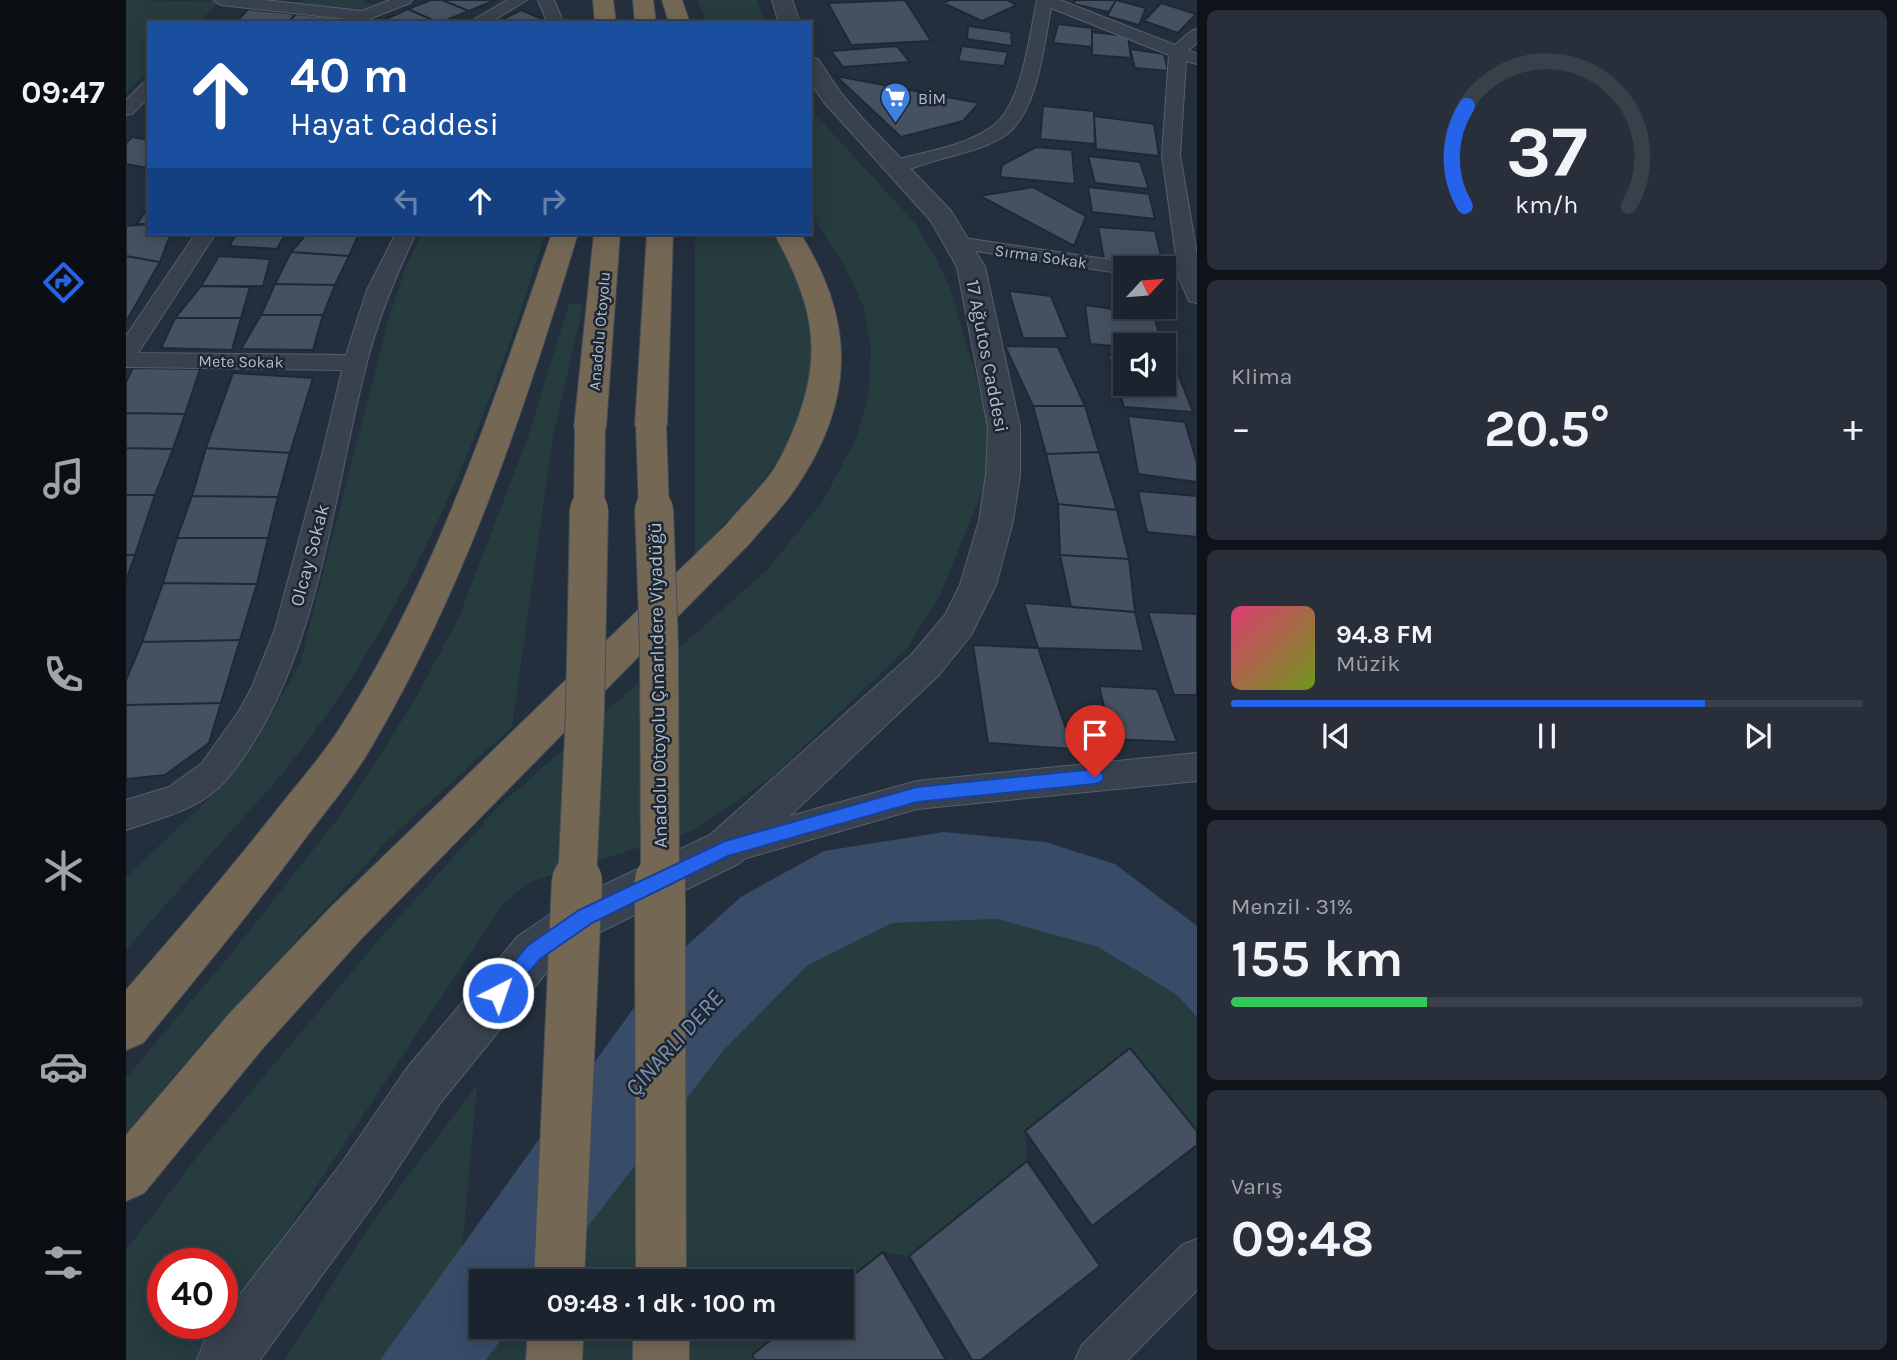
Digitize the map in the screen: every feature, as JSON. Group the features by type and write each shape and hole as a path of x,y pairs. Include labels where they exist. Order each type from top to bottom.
{"highway":[{"path":"603,0 606,21"},
{"path":"643,0 646,21"},
{"path":"672,0 679,21"},
{"path":"126,1026 243,890 354,741 432,600 485,474 564,235"},
{"name":"Anadolu Otoyolu","path":"560,1269 585,712 590,428 607,235"},
{"name":"Anadolu Otoyolu Çınarlıdere Viyadüğü","path":"660,235 651,425 659,645 661,1269"},
{"path":"126,1175 246,1031 345,924 738,534 788,474 817,409 828,353 819,299 798,250 788,235"},
{"path":"554,1360 555,1339"},
{"path":"661,1339 661,1360"}],"street":[{"path":"228,4 364,16 404,0"},
{"path":"480,21 519,0"},
{"path":"546,0 552,21"},
{"path":"782,0 789,21"},
{"path":"895,166 988,137 1003,128 1023,94 1046,0 1197,59"},
{"path":"1176,278 1195,284 1171,155 1178,51 1197,34"},
{"name":"17 Ağutos Caddesi","path":"225,1360 361,1179 424,1085 534,953 586,916 725,849 926,664 958,625 978,585 996,521 1003,475 1004,427 964,255 942,217 831,96 812,67"},
{"path":"126,110 147,89"},
{"path":"126,115 147,118"},
{"path":"1171,155 1197,163"},
{"path":"126,353 205,235"},
{"name":"Olcay Sokak","path":"126,815 179,798 213,773 250,720 266,689 289,629 336,451 355,363 378,290 404,235"},
{"name":"Sırma Sokak","path":"964,255 1113,267"},
{"name":"Mete Sokak","path":"126,360 355,363"},
{"path":"725,849 917,795 1197,766"},
{"path":"1097,1360 1197,1260"}],"green space":[{"path":"126,0 219,2 200,21 147,21 147,72 126,92"},
{"path":"303,0 366,0 364,2 381,6 364,13 296,3"},
{"path":"697,0 756,0 765,21 706,21"},
{"path":"812,111 914,222 938,262 951,291 988,419 986,482 940,595 908,647 772,777 694,830 528,883 504,903 238,1304 238,1248 147,1248 147,1339 215,1339 201,1360 126,1360 126,1250 203,1149 376,943 500,805 766,571 823,501 856,438 868,397 871,350 864,307 843,264 812,214"},
{"path":"421,235 544,235 499,373 472,442 443,510 374,641 335,703 291,763 126,950 126,877 214,794 256,742 300,663 388,321 407,264"},
{"path":"695,235 775,235 794,259 808,304 811,343 810,391 792,441 756,489 695,555"},
{"path":"569,304 583,305 553,436 512,727 387,841 200,1045 126,1133 126,1078 231,954 343,812 412,705 458,619 528,437"},
{"path":"997,919 1098,947 1177,995 1197,1017 1197,1131 1130,1049 1025,1131 1027,1161 909,1256 882,1252 854,1274 854,1269 555,1269 724,1050 808,965 892,923"},
{"path":"477,1085 452,1360 285,1360 366,1231"},
{"path":"502,1339 773,1339 752,1355 755,1360 486,1360"}],"water":[{"name":"ÇINARLI DERE","path":"944,832 1045,842 1115,864 1197,926 1197,1017 1177,995 1098,947 997,919 892,923 808,965 724,1050 555,1269 469,1269 469,1339 502,1339 486,1360 380,1360 664,966 741,897 824,851"}],"building":[{"path":"431,0 442,0 469,11 444,21 435,21 408,9"},
{"path":"442,0 495,0 469,11"},
{"path":"905,0 931,41 851,45 828,3"},
{"path":"950,0 1007,0 1017,5 982,21 943,3"},
{"path":"1076,0 1116,0 1109,12 1073,4"},
{"path":"1116,0 1146,8 1139,25 1107,16"},
{"path":"1161,3 1196,14 1178,33 1144,21"},
{"path":"248,9 296,14 289,21 237,21"},
{"path":"408,9 435,21 390,21 386,19"},
{"path":"521,10 547,21 500,21"},
{"path":"296,14 362,20 361,21 289,21"},
{"path":"1058,24 1092,28 1092,47 1053,43"},
{"path":"968,26 1011,32 1012,46 967,39"},
{"path":"1092,32 1128,36 1131,58 1092,55"},
{"path":"897,46 910,62 843,67 831,51"},
{"path":"962,46 1008,52 1004,66 958,61"},
{"path":"1130,49 1164,54 1168,71 1135,68"},
{"path":"836,76 979,103 963,121 901,137"},
{"path":"1043,106 1094,111 1095,144 1040,139"},
{"path":"1094,116 1154,124 1159,156 1096,149"},
{"path":"132,137 147,140 147,168 126,164 126,143"},
{"path":"1036,147 1072,150 1075,184 1000,177 1002,165"},
{"path":"1088,156 1140,162 1149,189 1095,183"},
{"path":"1033,187 1086,216 1074,246 980,196"},
{"path":"1088,187 1149,194 1155,219 1092,212"},
{"path":"147,209 147,224 137,224"},
{"path":"147,224 147,235 170,235 160,262 126,256 126,226"},
{"path":"1098,227 1155,231 1161,256 1113,256 1113,260 1104,259"},
{"path":"236,235 285,235 277,249 229,246"},
{"path":"305,235 358,235 349,256 291,252"},
{"path":"291,252 349,256 335,285 275,284"},
{"path":"126,256 160,262 126,322"},
{"path":"219,256 270,259 263,286 201,286"},
{"path":"275,284 335,285 323,315 261,315"},
{"path":"201,286 250,287 241,318 175,318"},
{"path":"1009,291 1051,296 1068,338 1023,338"},
{"path":"1085,305 1113,309 1113,319 1155,319 1159,333 1113,333 1113,346 1090,344"},
{"path":"261,315 323,315 313,350 241,349"},
{"path":"175,318 241,318 232,350 161,348"},
{"path":"1005,346 1058,347 1085,406 1033,406"},
{"path":"1108,355 1113,355 1113,371"},
{"path":"133,368 200,369 185,414 126,413 126,382"},
{"path":"1176,369 1193,412 1124,407 1121,396 1176,396"},
{"path":"233,373 313,378 290,453 206,448"},
{"path":"1033,406 1085,406 1099,452 1046,454"},
{"path":"126,413 185,414 173,449 126,448"},
{"path":"1128,416 1185,422 1197,463 1197,482 1138,474"},
{"path":"126,448 173,449 155,495 126,495"},
{"path":"206,448 290,453 278,497 192,496"},
{"path":"1099,452 1117,510 1058,504 1046,454"},
{"path":"1138,491 1197,496 1197,537 1147,532"},
{"path":"126,495 155,495 135,555 126,555"},
{"path":"192,496 278,497 268,538 177,538"},
{"path":"1058,504 1117,510 1129,559 1060,555"},
{"path":"177,538 268,538 257,584 163,583"},
{"path":"126,555 135,555 126,581"},
{"path":"1060,555 1129,559 1135,612 1071,607"},
{"path":"163,583 257,584 240,640 142,642"},
{"path":"1024,603 1135,612 1144,651 1038,648"},
{"path":"1148,612 1197,614 1197,695 1174,695"},
{"path":"240,640 221,703 126,705 126,680 142,642"},
{"path":"973,645 1038,648 1073,749 988,743"},
{"path":"1099,686 1157,689 1177,742 1112,739"},
{"path":"221,703 209,743 165,775 126,779 126,705"},
{"path":"1130,1048 1197,1131 1197,1145 1092,1226 1025,1131"},
{"path":"1027,1161 1100,1266 981,1360 972,1360 909,1256"},
{"path":"883,1252 946,1360 755,1360 752,1355 772,1339 854,1339 854,1275"}],"place":[{"name":"BİM","path":"895,125"}],"route":[{"path":"498,993 534,953 586,916 725,849 917,795 1095,777"}]}
